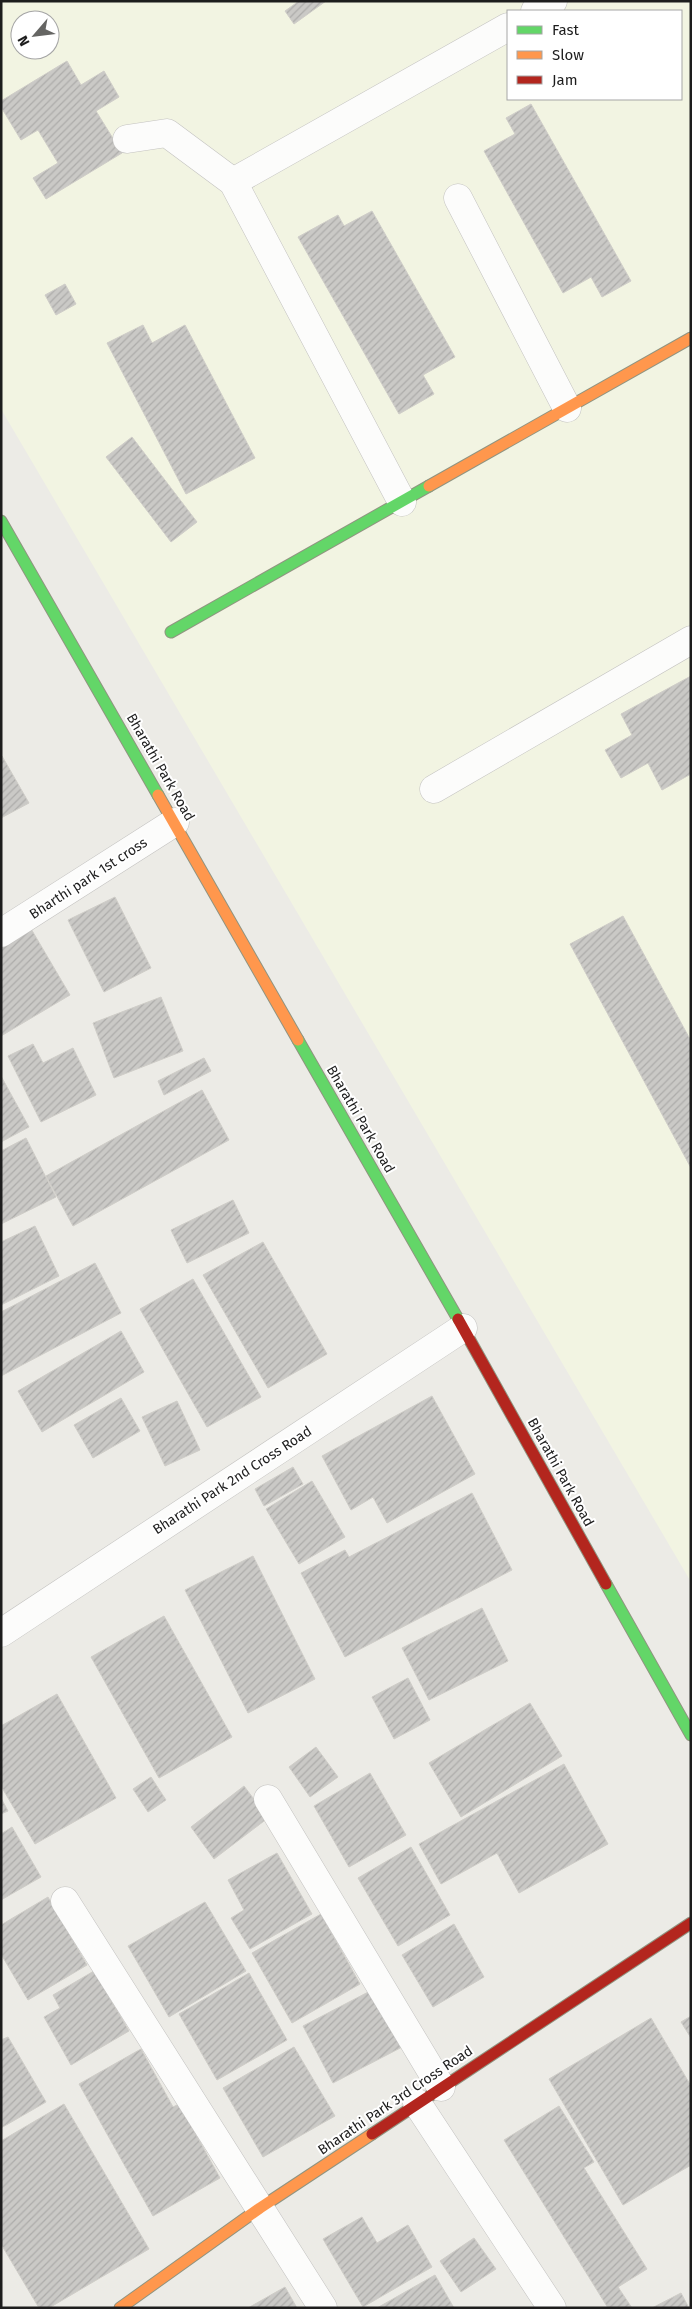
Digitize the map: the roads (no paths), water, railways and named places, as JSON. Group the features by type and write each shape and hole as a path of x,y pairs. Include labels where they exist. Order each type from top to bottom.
{"main road":[{"path":"171,632 691,338"},
{"name":"Bharathi Park Road","path":"1,521 463,1328 691,1735"},
{"name":"Bharathi Park 3rd Cross Road","path":"120,2308 260,2208 691,1923"}],"street":[{"path":"538,10 553,1"},
{"path":"233,182 507,28"},
{"path":"127,139 167,133 233,182 402,502"},
{"path":"458,198 566,408"},
{"path":"434,789 691,640"},
{"name":"Bharthi park 1st cross","path":"1,933 175,822"},
{"name":"Bharathi Park 2nd Cross Road","path":"2,1629 463,1328"},
{"path":"268,1800 441,2087"},
{"path":"65,1901 323,2308"},
{"path":"418,2103 552,2308"}]}
